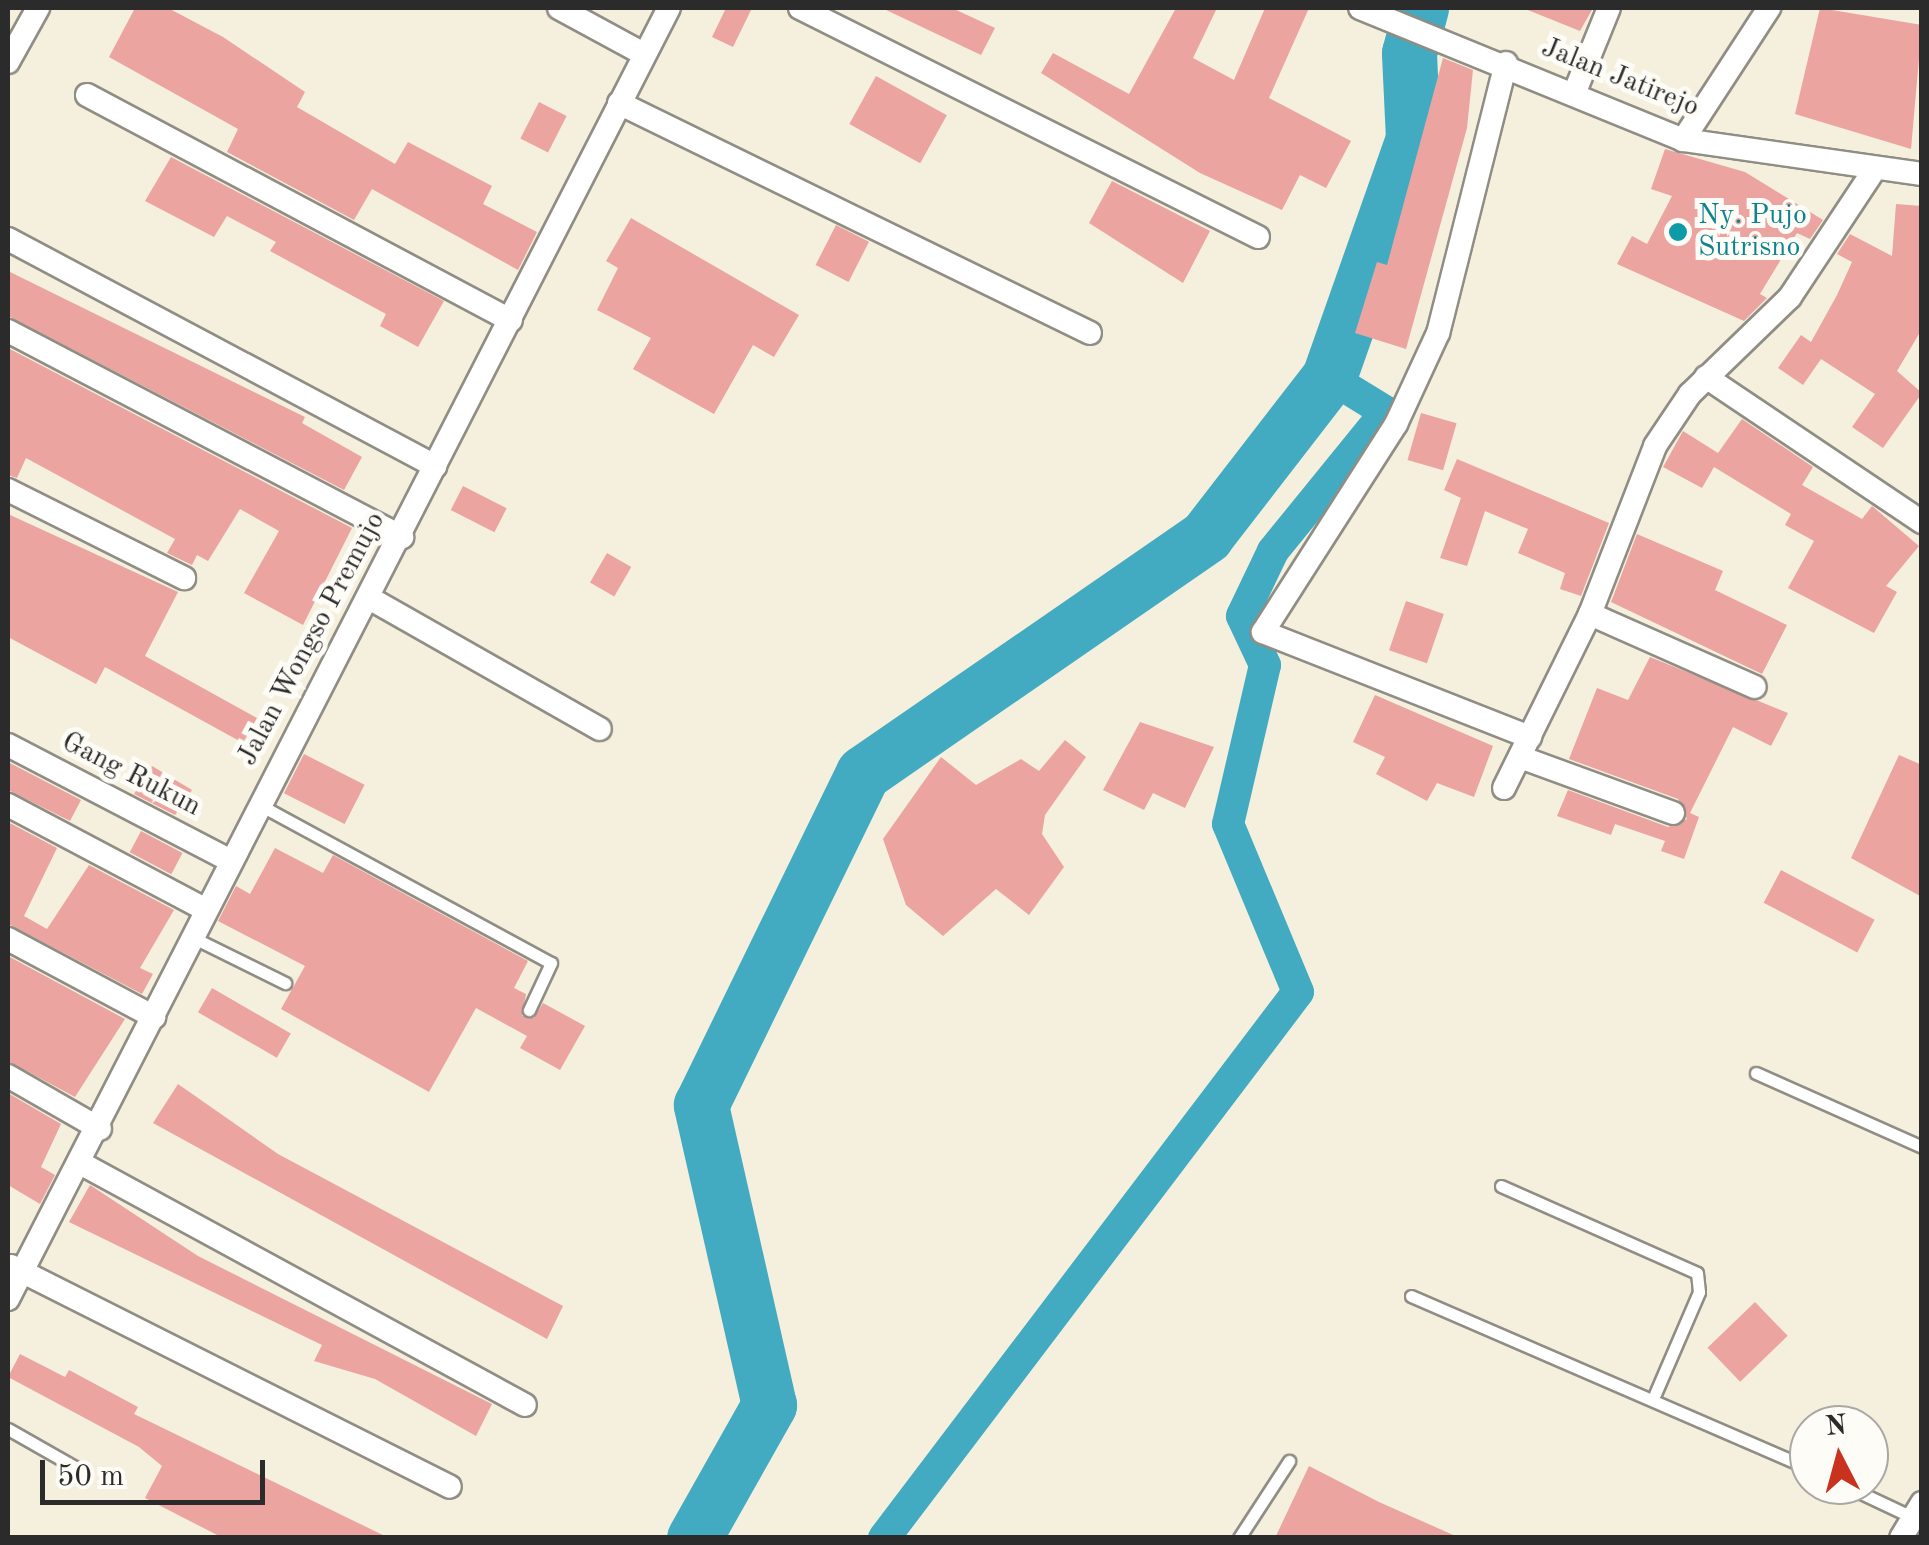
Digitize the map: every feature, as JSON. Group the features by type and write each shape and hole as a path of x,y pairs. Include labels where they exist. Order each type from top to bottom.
{"street":[{"path":"8,62 38,8"},
{"path":"559,8 642,53"},
{"name":"Jalan Wongso Premujo","path":"8,1298 14,1268 100,1130 201,907 371,598 642,53 669,8"},
{"path":"800,8 1258,237"},
{"path":"1574,94 1609,8"},
{"path":"1683,140 1768,8"},
{"name":"Jalan Jatirejo","path":"1370,12 1506,62 1683,140 1872,173 1922,174"},
{"path":"1506,62 1438,333 1396,424 1263,632 1672,812"},
{"path":"86,94 512,320"},
{"path":"618,104 1090,333"},
{"path":"1504,788 1590,614 1655,446 1706,378 1790,297 1872,173"},
{"path":"8,240 435,466"},
{"path":"8,331 402,537"},
{"path":"1706,378 1922,522"},
{"path":"8,490 184,578"},
{"path":"371,598 600,729"},
{"path":"1590,614 1755,687"},
{"name":"Gang Rukun","path":"8,745 227,859"},
{"path":"8,805 201,907"},
{"path":"8,939 154,1016"},
{"path":"8,1076 100,1130"},
{"path":"82,1164 526,1405"},
{"path":"14,1268 450,1488"}],"lane":[{"path":"258,804 551,963 529,1010"},
{"path":"188,936 285,983"},
{"path":"1756,1073 1922,1147"},
{"path":"1501,1186 1696,1273 1699,1292 1654,1394"},
{"path":"1411,1296 1654,1394 1789,1458"},
{"path":"8,1428 82,1471"},
{"path":"1239,1538 1289,1460"},
{"path":"1884,1505 1912,1519"}],"building":[{"path":"135,8 168,8 223,37 305,92 297,107 395,164 408,142 492,186 483,204 537,232 518,270 372,189 354,220 227,152 238,129 109,57"},
{"path":"726,8 752,8 733,47 712,37"},
{"path":"882,8 952,8 995,28 981,55"},
{"path":"1176,8 1217,8 1193,58 1234,80 1265,8 1309,8 1269,98 1351,141 1326,188 1300,175 1282,210 1200,173 1041,73 1053,53 1129,94"},
{"path":"1523,8 1593,8 1580,31"},
{"path":"1820,8 1922,25 1911,149 1795,114"},
{"path":"1443,58 1473,70 1467,128 1406,349 1355,333 1377,262 1387,265"},
{"path":"876,76 947,115 920,163 849,124"},
{"path":"539,102 567,116 548,153 520,139"},
{"path":"1665,149 1745,172 1823,220 1810,239 1797,233 1760,294 1767,298 1744,321 1617,264 1632,236 1647,244 1672,196 1651,189"},
{"path":"171,157 444,301 418,347 380,326 386,314 270,251 276,242 227,216 214,237 145,201"},
{"path":"1112,181 1210,231 1183,283 1089,223"},
{"path":"1896,204 1922,206 1922,329 1897,371 1922,393 1883,448 1852,427 1875,394 1821,359 1803,385 1778,368 1801,335 1811,342 1837,295 1852,262 1837,254 1850,234 1892,256"},
{"path":"631,218 799,315 774,357 753,345 714,414 633,369 651,338 597,310 618,268 606,261"},
{"path":"836,225 869,242 849,282 816,265"},
{"path":"8,271 305,417 302,423 362,457 344,490 8,316"},
{"path":"8,348 352,528 303,625 244,593 279,531 240,509 208,561 197,555 192,565 167,553 175,539 26,458 17,478 8,475"},
{"path":"1421,413 1457,423 1443,470 1407,460"},
{"path":"1742,419 1813,467 1802,485 1862,519 1872,506 1919,546 1886,586 1897,592 1874,633 1788,588 1814,541 1785,525 1791,514 1714,467 1702,488 1663,467 1683,431 1718,453"},
{"path":"1457,459 1609,523 1581,596 1560,589 1565,573 1518,553 1528,529 1485,511 1467,566 1440,558 1461,498 1444,490"},
{"path":"463,486 507,508 494,532 451,510"},
{"path":"8,514 178,592 145,656 257,718 243,743 105,667 96,684 8,637"},
{"path":"1637,534 1723,571 1715,590 1787,625 1762,674 1611,602"},
{"path":"607,553 631,567 614,596 590,582"},
{"path":"1406,601 1444,614 1427,663 1389,650"},
{"path":"1650,657 1788,713 1771,746 1733,727 1690,813 1699,817 1684,859 1661,851 1665,841 1615,824 1611,835 1557,816 1568,790 1668,827 1687,819 1678,799 1569,759 1597,688 1628,700"},
{"path":"1375,695 1493,746 1474,797 1437,783 1427,801 1376,774 1385,757 1353,742"},
{"path":"1140,722 1214,747 1185,808 1153,793 1144,810 1103,790"},
{"path":"1065,740 1086,757 1045,815 1042,834 1064,867 1029,915 996,889 943,936 906,905 883,839 941,757 976,785 1021,759 1039,771"},
{"path":"304,754 365,785 345,824 284,793"},
{"path":"1899,755 1922,765 1922,897 1851,858"},
{"path":"8,762 81,800 70,821 8,790"},
{"path":"152,766 192,790 175,815 134,794"},
{"path":"8,822 57,848 24,916 47,929 89,865 174,910 140,968 153,974 142,994 8,924"},
{"path":"141,831 182,853 171,874 130,852"},
{"path":"275,848 323,873 333,855 528,961 514,988 526,994 522,1016 534,1018 543,1003 585,1026 560,1070 520,1048 527,1036 476,1008 429,1092 281,1009 305,966 218,921 236,886 250,894"},
{"path":"1781,870 1875,920 1857,952 1764,903"},
{"path":"8,956 125,1019 75,1097 8,1061"},
{"path":"212,988 291,1034 277,1058 198,1012"},
{"path":"178,1084 278,1154 563,1306 547,1339 153,1123"},
{"path":"8,1093 61,1124 41,1167 55,1175 40,1204 8,1185"},
{"path":"90,1185 198,1256 492,1404 476,1436 375,1379 314,1361 322,1345 69,1222"},
{"path":"1755,1302 1788,1336 1740,1382 1708,1348"},
{"path":"20,1354 65,1377 69,1370 138,1407 134,1414 389,1538 223,1538 145,1498 162,1466 139,1447 8,1377"},
{"path":"1309,1466 1379,1502 1460,1538 1275,1538"}],"waterway":[{"path":"694,1538 769,1405 701,1105 863,773 1206,536 1329,377 1413,139 1409,53 1421,8"},
{"path":"884,1538 1298,992 1228,824 1265,665 1242,616 1273,551 1386,412 1329,377"}],"place":[{"name":"Ny. Pujo Sutrisno","path":"1678,232"}]}
